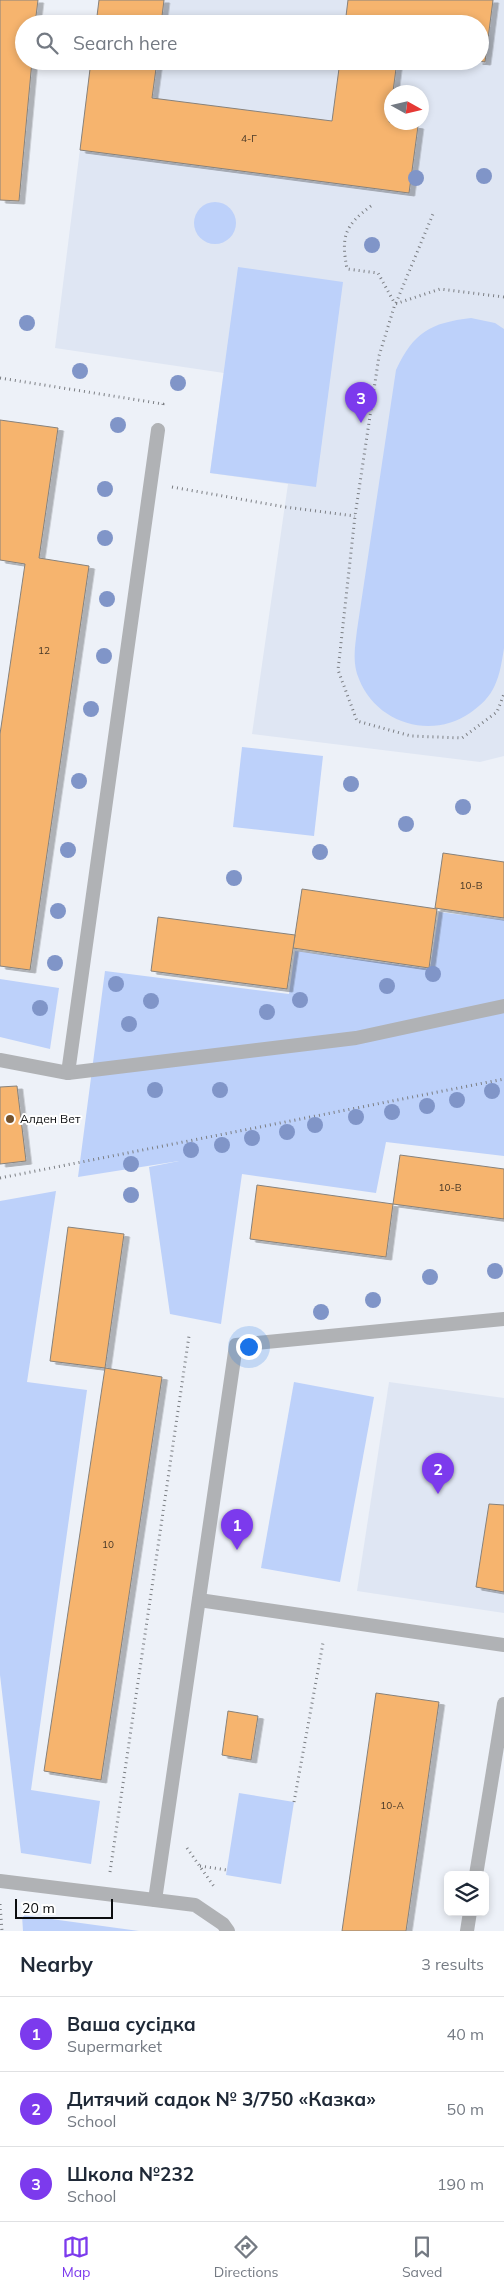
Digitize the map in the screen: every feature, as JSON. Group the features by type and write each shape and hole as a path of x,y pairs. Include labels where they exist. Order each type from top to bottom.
{"lane":[{"path":"68,1073 158,430"},
{"path":"0,1060 68,1073 356,1038 504,1006"},
{"path":"155,1900 236,1345 504,1320"},
{"path":"199,1600 504,1645"},
{"path":"477,1871 504,1704"},
{"path":"0,1881 195,1905 223,1924 228,1931"},
{"path":"467,1931 469,1916"}],"path":[{"path":"370,206 357,218 346,234 343,247 347,269 378,273 395,304"},
{"path":"433,214 395,304 379,356 354,516 338,670 356,721 411,736 462,738 497,712 504,694"},
{"path":"395,304 440,288 504,297"},
{"path":"0,378 163,404 158,430"},
{"path":"151,484 285,507 354,516"},
{"path":"0,1178 504,1079"},
{"path":"107,1894 189,1336"},
{"path":"294,1802 327,1619"},
{"path":"184,1844 217,1891"},
{"path":"200,1866 227,1870"},
{"path":"0,1901 2,1931"}],"shaded area":[{"path":"99,0 504,0 504,756 480,762 252,734 288,484 210,473 224,373 55,348 90,70 489,70 489,15 97,15"},
{"path":"219,202 227,205 233,211 236,223 233,235 227,241 211,244 203,241 197,235 194,219 197,211 203,205"},
{"path":"238,267 343,282 316,487 210,473"},
{"path":"471,318 495,323 504,329 504,648 497,681 481,704 470,713 455,721 439,725 422,726 406,723 391,716 378,707 367,694 355,667 356,636 396,370 410,347 425,332 445,323"},
{"path":"242,747 323,756 314,836 233,827"},
{"path":"439,912 504,920 504,1156 386,1142 376,1193 242,1174 221,1324 170,1314 149,1167 179,1161 78,1177 105,971 289,994 295,951 430,969"},
{"path":"0,979 59,988 50,1049 0,1037"},
{"path":"56,1191 27,1382 87,1390 31,1790 100,1801 91,1864 21,1853 0,1675 0,1201"},
{"path":"294,1382 374,1397 340,1582 261,1568"},
{"path":"389,1382 504,1398 504,1613 357,1591"},
{"path":"239,1793 294,1802 281,1884 226,1875"},
{"path":"22,1915 139,1931 23,1931"}],"building":[{"path":"0,0 38,0 36,15 15,15 15,70 31,70 19,201 0,200"},
{"path":"99,0 164,0 162,15 97,15"},
{"path":"348,0 493,0 489,31 489,15 346,15"},
{"path":"90,70 156,70 152,98 332,121 339,70 396,70 394,85 384,85 384,130 417,130 409,193 80,150"},
{"path":"0,420 58,428 39,558 89,566 30,970 0,966 0,734 25,564 0,560"},
{"path":"443,853 504,862 504,918 435,908"},
{"path":"302,889 437,909 429,968 293,948"},
{"path":"158,917 295,935 287,989 151,971"},
{"name":"Алден Вет","path":"17,1086 26,1161 0,1164 0,1087"},
{"path":"400,1155 504,1169 504,1219 393,1204"},
{"path":"257,1185 393,1204 386,1257 250,1239"},
{"path":"68,1227 124,1234 105,1368 50,1361"},
{"path":"105,1368 162,1377 101,1780 44,1771"},
{"path":"489,1504 504,1505 504,1592 476,1587"},
{"path":"376,1693 439,1702 418,1849 406,1931 342,1931"},
{"path":"228,1711 258,1716 251,1760 222,1755"}],"place":[{"name":"Школа №232","path":"361,423"},
{"name":"Алден Вет","path":"10,1119"},
{"name":"Дитячий садок № 3/750 «Казка»","path":"438,1494"},
{"name":"Ваша сусідка","path":"237,1550"}]}
